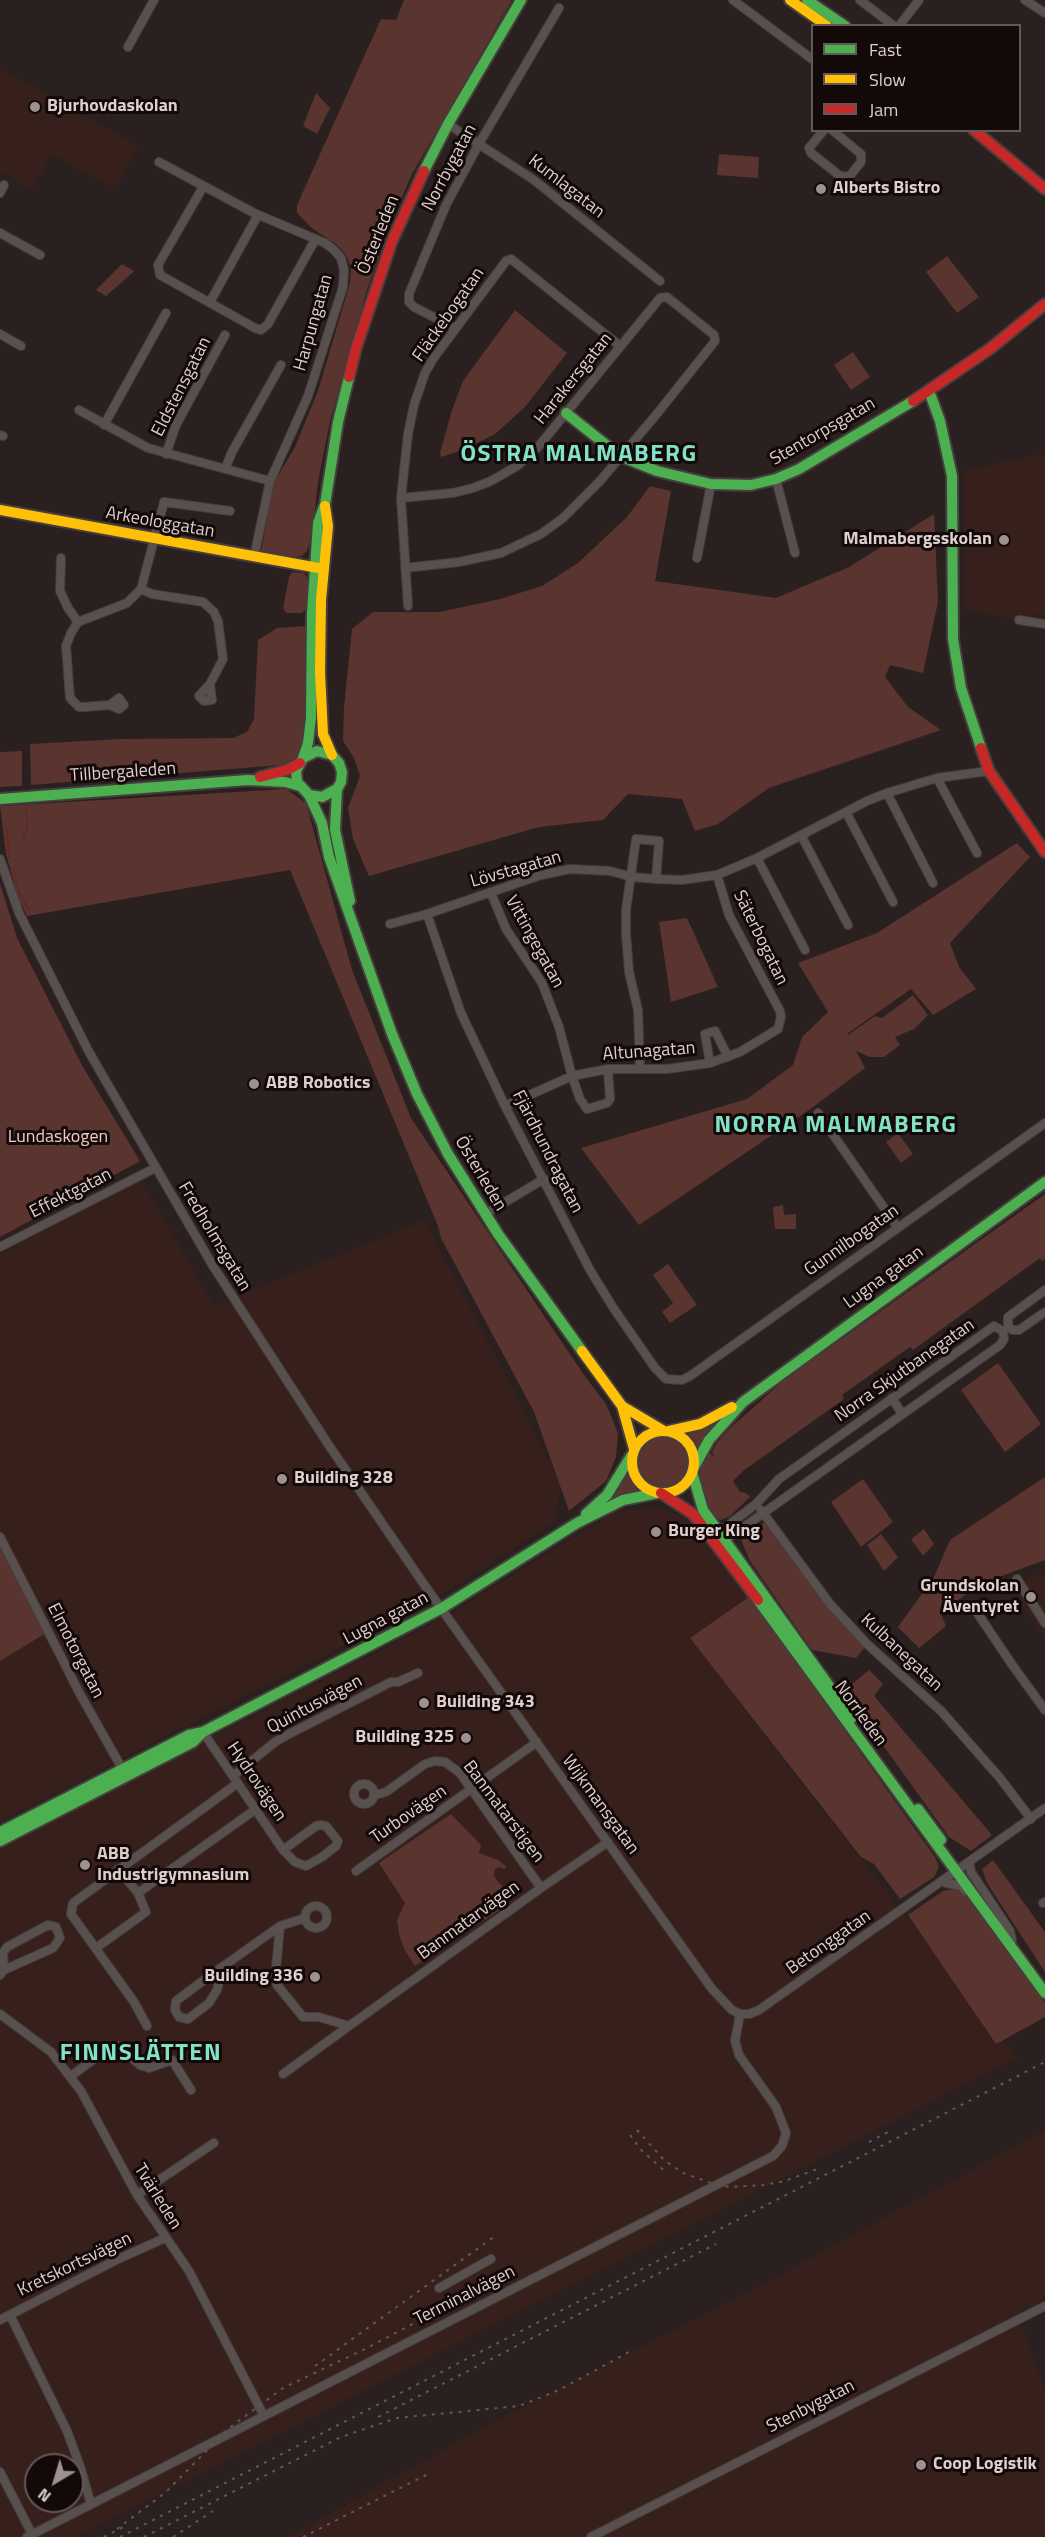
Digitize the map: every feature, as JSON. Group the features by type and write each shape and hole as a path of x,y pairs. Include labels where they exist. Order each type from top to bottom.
{"main road":[{"name":"Österleden","path":"332,755 323,734 318,523 325,504 338,422 371,300 397,231 448,124 520,0"},
{"path":"790,0 824,24"},
{"path":"807,0 842,24"},
{"path":"976,132 1043,189"},
{"name":"Stentorpsgatan","path":"566,413 621,456 657,471 711,483 751,485 776,479 798,469 929,390 991,348 1045,304"},
{"path":"929,390 940,421 952,476 953,639 962,688 989,771 1045,852"},
{"name":"Arkeologgatan","path":"0,510 319,568"},
{"name":"Österleden","path":"301,760 308,743 311,718 319,568"},
{"path":"317,751 332,755 339,762 342,772 341,782 337,789 322,797 309,795 300,786 296,777 301,760 317,751"},
{"name":"Tillbergaleden","path":"248,780 287,770 301,760"},
{"name":"Tillbergaleden","path":"0,799 248,780 285,782 300,786"},
{"name":"Österleden","path":"337,789 335,830 357,933"},
{"name":"Österleden","path":"309,795 322,823 329,857 371,978 417,1094 448,1154 485,1214 622,1406 634,1451"},
{"name":"Lugna gatan","path":"667,1431 700,1424 743,1402 1045,1182"},
{"name":"Lugna gatan","path":"693,1471 709,1440 743,1402"},
{"name":"Österleden","path":"622,1406 646,1422 667,1431"},
{"path":"667,1431 684,1439 689,1445 694,1461 693,1471 680,1488 659,1493 650,1490 636,1478 632,1461 634,1451 647,1435 667,1431"},
{"name":"Lugna gatan","path":"577,1523 606,1495 620,1477 634,1451"},
{"name":"Norrleden","path":"693,1471 703,1510 719,1538 945,1858 960,1869 995,1926 1045,1993"},
{"name":"Lugna gatan","path":"0,1841 189,1735 203,1732 442,1608 577,1523 623,1500 659,1493"},
{"name":"Norrleden","path":"659,1493 693,1515 719,1538 1012,1940 1024,1957 1024,1964"},
{"name":"Lugna gatan","path":"0,1832 124,1772"}],"street":[{"path":"128,46 154,0"},
{"path":"733,0 811,58"},
{"path":"860,0 891,24"},
{"path":"901,24 919,0"},
{"path":"1025,0 1045,13"},
{"name":"Norrbygatan","path":"456,328 414,307 409,302 409,294 446,205 480,142 560,8"},
{"name":"Kumlagatan","path":"448,124 480,142 547,190 660,281"},
{"path":"822,132 809,148 811,153 840,176 849,177 861,162 861,154 834,132"},
{"name":"Harpungatan","path":"159,162 202,187 333,249 341,258 344,270 343,287 308,396 270,481 254,557"},
{"path":"202,187 167,248 158,269 160,275 261,330 268,324 315,240"},
{"path":"210,302 258,215"},
{"path":"0,233 40,255"},
{"name":"Fläckebogatan","path":"408,606 402,498 408,434 414,405 425,373 506,261 511,259 620,346"},
{"name":"Harakersgatan","path":"402,498 453,493 492,482 527,457 660,298 667,297 715,336 715,341 621,456"},
{"path":"104,425 166,313"},
{"path":"0,334 21,346"},
{"name":"Eldstensgatan","path":"166,454 176,425 225,335"},
{"path":"225,469 232,452 281,365"},
{"path":"79,410 142,446 270,481"},
{"path":"405,568 479,559 521,544 563,518 583,500 621,456"},
{"path":"776,479 795,553"},
{"path":"697,558 711,483"},
{"path":"110,705 79,706 73,702 68,693 66,646 70,633 78,622 127,603 141,589 155,538 161,505 164,502 230,511"},
{"path":"61,558 60,591 78,622"},
{"path":"141,589 152,594 203,602 214,612 219,621 223,659 210,684"},
{"path":"1019,620 1045,624"},
{"name":"Lövstagatan","path":"390,924 427,914 541,875 570,869 610,871 632,877 656,879 682,880 717,875 757,858 888,793 937,778 989,771"},
{"path":"937,778 977,853"},
{"path":"888,793 933,883"},
{"path":"846,812 893,902"},
{"path":"801,835 848,925"},
{"path":"640,1068 638,1010 629,972 626,934 626,910 636,838 659,841 656,879"},
{"path":"757,858 804,950"},
{"name":"Fredholmsgatan","path":"0,859 11,893 40,956 89,1052 155,1168 213,1266 300,1401 442,1608"},
{"name":"Säterbogatan","path":"717,875 729,915 780,1014"},
{"name":"Vittingegatan","path":"491,893 506,929 542,982 559,1028 572,1076 583,1105 587,1109 606,1103 610,1099 608,1069"},
{"name":"Fjärdhundragatan","path":"427,914 461,1013 590,1270 614,1310 660,1374 666,1379 675,1381"},
{"name":"Altunagatan","path":"506,1106 572,1076 608,1069 688,1067 728,1057 778,1029 780,1014"},
{"path":"710,1062 705,1034 715,1031 728,1057"},
{"path":"818,1113 898,1227"},
{"name":"Gunnilbogatan","path":"675,1381 690,1376 1045,1123"},
{"name":"Effektgatan","path":"0,1247 155,1168"},
{"path":"485,1214 544,1179"},
{"path":"1045,1290 1008,1317 1008,1327 1019,1330 1045,1312"},
{"name":"Norra Skjutbanegatan","path":"994,1326 1003,1331 1004,1339 1000,1344 763,1513 719,1538 756,1504 778,1479 994,1326"},
{"path":"892,1398 902,1414"},
{"name":"Kulbanegatan","path":"756,1504 830,1604 866,1643 942,1713 1000,1778 1030,1819"},
{"name":"Elmotorgatan","path":"0,1537 80,1694 124,1772"},
{"path":"1017,1579 1045,1623"},
{"name":"Wijkmansgatan","path":"442,1608 712,1989 732,2010 740,2014"},
{"path":"974,1608 1012,1666 1045,1710"},
{"name":"Quintusvägen","path":"147,2026 134,2002 71,1914 73,1903 236,1779 266,1748 391,1682 398,1682 418,1673"},
{"name":"Hydrovägen","path":"203,1732 283,1850 295,1862 306,1866 322,1857 336,1846 338,1841 326,1826 321,1825 316,1826 283,1850"},
{"name":"Turbovägen","path":"356,1871 537,1742"},
{"name":"Banmatarstigen","path":"375,1795 386,1792 425,1764 435,1761 452,1767 460,1773 541,1888"},
{"name":"Betonggatan","path":"740,2014 749,2014 759,2010 1045,1808"},
{"path":"138,1893 256,1809"},
{"name":"Banmatarvägen","path":"283,2074 608,1842"},
{"path":"945,1858 947,1868 944,1881 961,1886 983,1916 995,1926"},
{"path":"96,1948 146,1912 138,1893 118,1869"},
{"path":"227,1964 222,1970 217,1990 209,2003 188,2019 178,2017 174,2010 176,2001 227,1964 280,1926 305,1918"},
{"path":"48,1925 56,1927 60,1938 53,1948 2,1972 3,1953 7,1947 48,1925"},
{"path":"280,1926 275,1979 277,1985 303,2018 319,2017 349,2026"},
{"name":"Tvärleden","path":"0,2014 51,2052 71,2076 137,2195 189,2271 264,2416"},
{"name":"Terminalvägen","path":"29,2536 773,2156 782,2146 786,2133 776,2107 739,2055 735,2041 740,2014"},
{"path":"71,2076 105,2052 118,2046 140,2066 149,2068 172,2060 191,2090"},
{"path":"137,2195 214,2143"},
{"name":"Kretskortsvägen","path":"0,2320 116,2260 165,2238"},
{"path":"439,2288 491,2259"},
{"name":"Stenbygatan","path":"591,2537 1045,2306"},
{"path":"10,2315 67,2431 91,2504"},
{"path":"0,2472 29,2536"}],"shaded area":[{"name":"Bjurhovdaskolan","path":"0,68 138,146 114,189 52,154 32,190 0,172"},
{"name":"Malmabergsskolan","path":"1045,453 1045,616 1033,614 1022,622 963,608 964,471"},
{"path":"141,1180 214,1306 425,1220 560,1482 556,1521 435,1599 0,1821 0,1254"},
{"path":"652,1506 685,1517 749,1597 691,1638 785,1763 1018,2058 76,2537 0,2537 0,1847 447,1616 612,1514"},
{"name":"Grundskolan Äventyret","path":"1045,1573 1045,1638 1011,1586"},
{"path":"1045,2130 1045,2298 1017,2314 1045,2389 1045,2537 289,2537 491,2423 738,2298"}],"green space":[{"path":"404,0 512,0 411,176 387,233 367,290 330,421 318,482 312,536 307,551 302,556 292,557 261,552 273,484 295,447 318,391 350,283 351,267 346,255 336,244 313,229 297,213 297,205 381,19 396,20"},
{"path":"316,93 330,108 317,134 303,126"},
{"path":"719,154 759,157 758,178 717,175"},
{"path":"947,256 979,297 957,313 926,272"},
{"path":"122,264 134,271 106,296 96,290"},
{"path":"515,310 567,353 525,407 495,434 463,450 441,457 440,453 452,410 463,381"},
{"path":"853,352 870,377 851,390 834,365"},
{"path":"650,486 671,491 655,581 776,598 849,567 934,514 938,602 923,673 890,665 885,677 908,707 941,730 769,788 718,824 695,831 682,799 628,794 603,820 539,827 369,876 353,839 348,808 360,776 354,758 343,741 352,629 373,612 440,612 500,599 542,586 578,563 627,517"},
{"path":"292,572 304,573 310,582 306,609 302,613 287,613 283,609"},
{"path":"305,626 306,742 294,764 31,785 30,744 121,739 233,738 247,732 254,719 258,640 277,628"},
{"path":"22,751 22,786 0,787 0,752"},
{"path":"286,789 306,803 352,970 411,1118 584,1375 606,1404 618,1433 616,1457 606,1481 569,1511 534,1412 441,1238 290,870 27,916 18,897 6,854 0,806"},
{"path":"1017,843 1030,857 950,943 959,967 976,989 933,1015 911,989 847,1034 875,1016 882,1018 913,995 928,1015 914,1029 895,1037 900,1045 884,1057 870,1057 856,1051 865,1068 809,1110 639,1225 581,1148 747,1099 793,1065 802,1037 828,1012 798,963 877,933"},
{"name":"Lundaskogen","path":"0,883 17,938 83,1067 140,1161 0,1237"},
{"path":"687,918 718,987 671,1002 659,922"},
{"path":"898,1133 913,1154 901,1163 886,1142"},
{"path":"1045,1194 1045,1259 1042,1261 1040,1258 913,1350 910,1347 842,1395 844,1399 743,1471 733,1481 740,1492 750,1497 729,1517 720,1520 711,1514 702,1500 698,1483 699,1470 707,1451 715,1457 712,1452 716,1444 729,1429 783,1381"},
{"path":"783,1205 784,1215 796,1214 796,1229 775,1229 773,1207"},
{"path":"668,1264 697,1305 670,1323 662,1312 673,1303 653,1275"},
{"path":"998,1363 1041,1424 1005,1452 961,1390"},
{"path":"715,1423 696,1450 685,1434"},
{"path":"661,1435 671,1437 680,1443 686,1452 688,1462 686,1472 680,1481 671,1487 661,1489 651,1487 642,1481 636,1472 634,1462 636,1452 642,1443 651,1437"},
{"path":"627,1473 638,1491 611,1497"},
{"path":"1045,1477 1045,1560 983,1583 940,1612 946,1626 919,1648 898,1627 934,1577 950,1540"},
{"path":"863,1479 893,1522 861,1547 831,1502"},
{"path":"766,1521 865,1647 856,1658 812,1650 750,1561 741,1540"},
{"path":"924,1529 934,1544 923,1556 911,1539"},
{"path":"881,1534 898,1557 884,1571 867,1545"},
{"path":"0,1542 46,1633 0,1661"},
{"path":"749,1597 935,1857 939,1867 934,1877 900,1899 874,1864 861,1857 690,1638"},
{"path":"869,1670 883,1684 874,1696 992,1835 971,1851 949,1837 844,1691"},
{"path":"451,1814 481,1845 479,1853 498,1860 507,1867 495,1869 494,1875 506,1889 508,1898 501,1909 415,1966 404,1949 399,1934 397,1920 405,1903 379,1863"},
{"path":"993,1860 1045,1932 1045,1972 987,1883 982,1869"},
{"path":"955,1889 966,1896 1045,2002 1045,2017 996,2044 908,1915 943,1891"}],"waterway":[{"path":"23,840 28,825 26,810"},
{"path":"7,829 9,857"},
{"path":"13,868 19,891 28,910"}],"railway":[{"path":"120,2537 1045,2062"},
{"path":"637,2130 664,2160 683,2173 717,2185 730,2187 764,2185 785,2181 820,2168"},
{"path":"869,2142 890,2131"},
{"path":"630,2135 642,2151 667,2173"},
{"path":"315,2366 495,2236"},
{"path":"378,2417 716,2244"},
{"path":"117,2529 166,2492 228,2429 283,2388 367,2348 490,2283"},
{"path":"144,2537 341,2437 397,2418 519,2406 559,2390 629,2352"},
{"path":"303,2537 428,2474"},
{"path":"173,2537 213,2511"},
{"path":"104,2537 125,2526"}],"traffic: fast":[{"path":"424,171 448,124 521,0"},
{"path":"807,0 842,24"},
{"path":"303,758 308,743 311,718 312,613 318,523 325,504 338,422 349,377"},
{"path":"929,391 940,421 952,476 953,639 961,688 981,748"},
{"path":"566,413 620,456 657,471 711,484 751,485 776,479 799,469 913,401"},
{"path":"309,795 322,797 337,789 341,782 342,772 339,763 332,755 317,751 303,758 296,771 297,782 309,795 322,823 329,857 392,1034 417,1094 448,1154 498,1234 582,1351"},
{"path":"0,799 248,780 285,782 300,786"},
{"path":"337,789 335,830 350,901"},
{"path":"693,1469 709,1440 743,1402 1045,1182"},
{"path":"586,1514 607,1495 631,1456"},
{"path":"692,1472 703,1510 852,1718"},
{"path":"0,1841 193,1742 203,1732 442,1608 577,1523 623,1500 658,1493"},
{"path":"758,1600 1045,1993"},
{"path":"0,1832 189,1735 203,1732"},
{"path":"918,1809 941,1840"}],"traffic: slow":[{"path":"790,0 824,24"},
{"path":"325,506 328,526 321,600 320,672 323,734 332,755"},
{"path":"0,510 324,569"},
{"path":"582,1351 622,1406 664,1431"},
{"path":"622,1406 634,1449"},
{"path":"669,1431 700,1424 732,1407"},
{"path":"663,1431 675,1433 685,1440 692,1450 694,1462 692,1474 685,1484 675,1491 663,1493 651,1491 641,1484 634,1474 632,1462 634,1450 641,1440 651,1433 663,1431"}],"traffic: jam":[{"path":"976,132 1045,189"},
{"path":"349,377 356,348 392,241 424,171"},
{"path":"913,401 991,348 1045,304"},
{"path":"981,748 989,771 1045,852"},
{"path":"260,777 287,770 300,763"},
{"path":"661,1493 693,1514 758,1600"}],"place":[{"name":"Bjurhovdaskolan","path":"35,107"},
{"name":"Alberts Bistro","path":"821,189"},
{"name":"Malmabergsskolan","path":"1004,540"},
{"name":"ABB Robotics","path":"254,1084"},
{"name":"Building 328","path":"282,1479"},
{"name":"Burger King","path":"656,1532"},
{"name":"Grundskolan Äventyret","path":"1031,1597"},
{"name":"Building 343","path":"424,1703"},
{"name":"Building 325","path":"466,1738"},
{"name":"ABB Industrigymnasium","path":"85,1865"},
{"name":"Building 336","path":"315,1977"},
{"name":"Coop Logistik","path":"921,2465"}],"district":[{"name":"ÖSTRA MALMABERG","path":"579,455"},
{"name":"NORRA MALMABERG","path":"836,1126"},
{"name":"FINNSLÄTTEN","path":"141,2054"}]}
